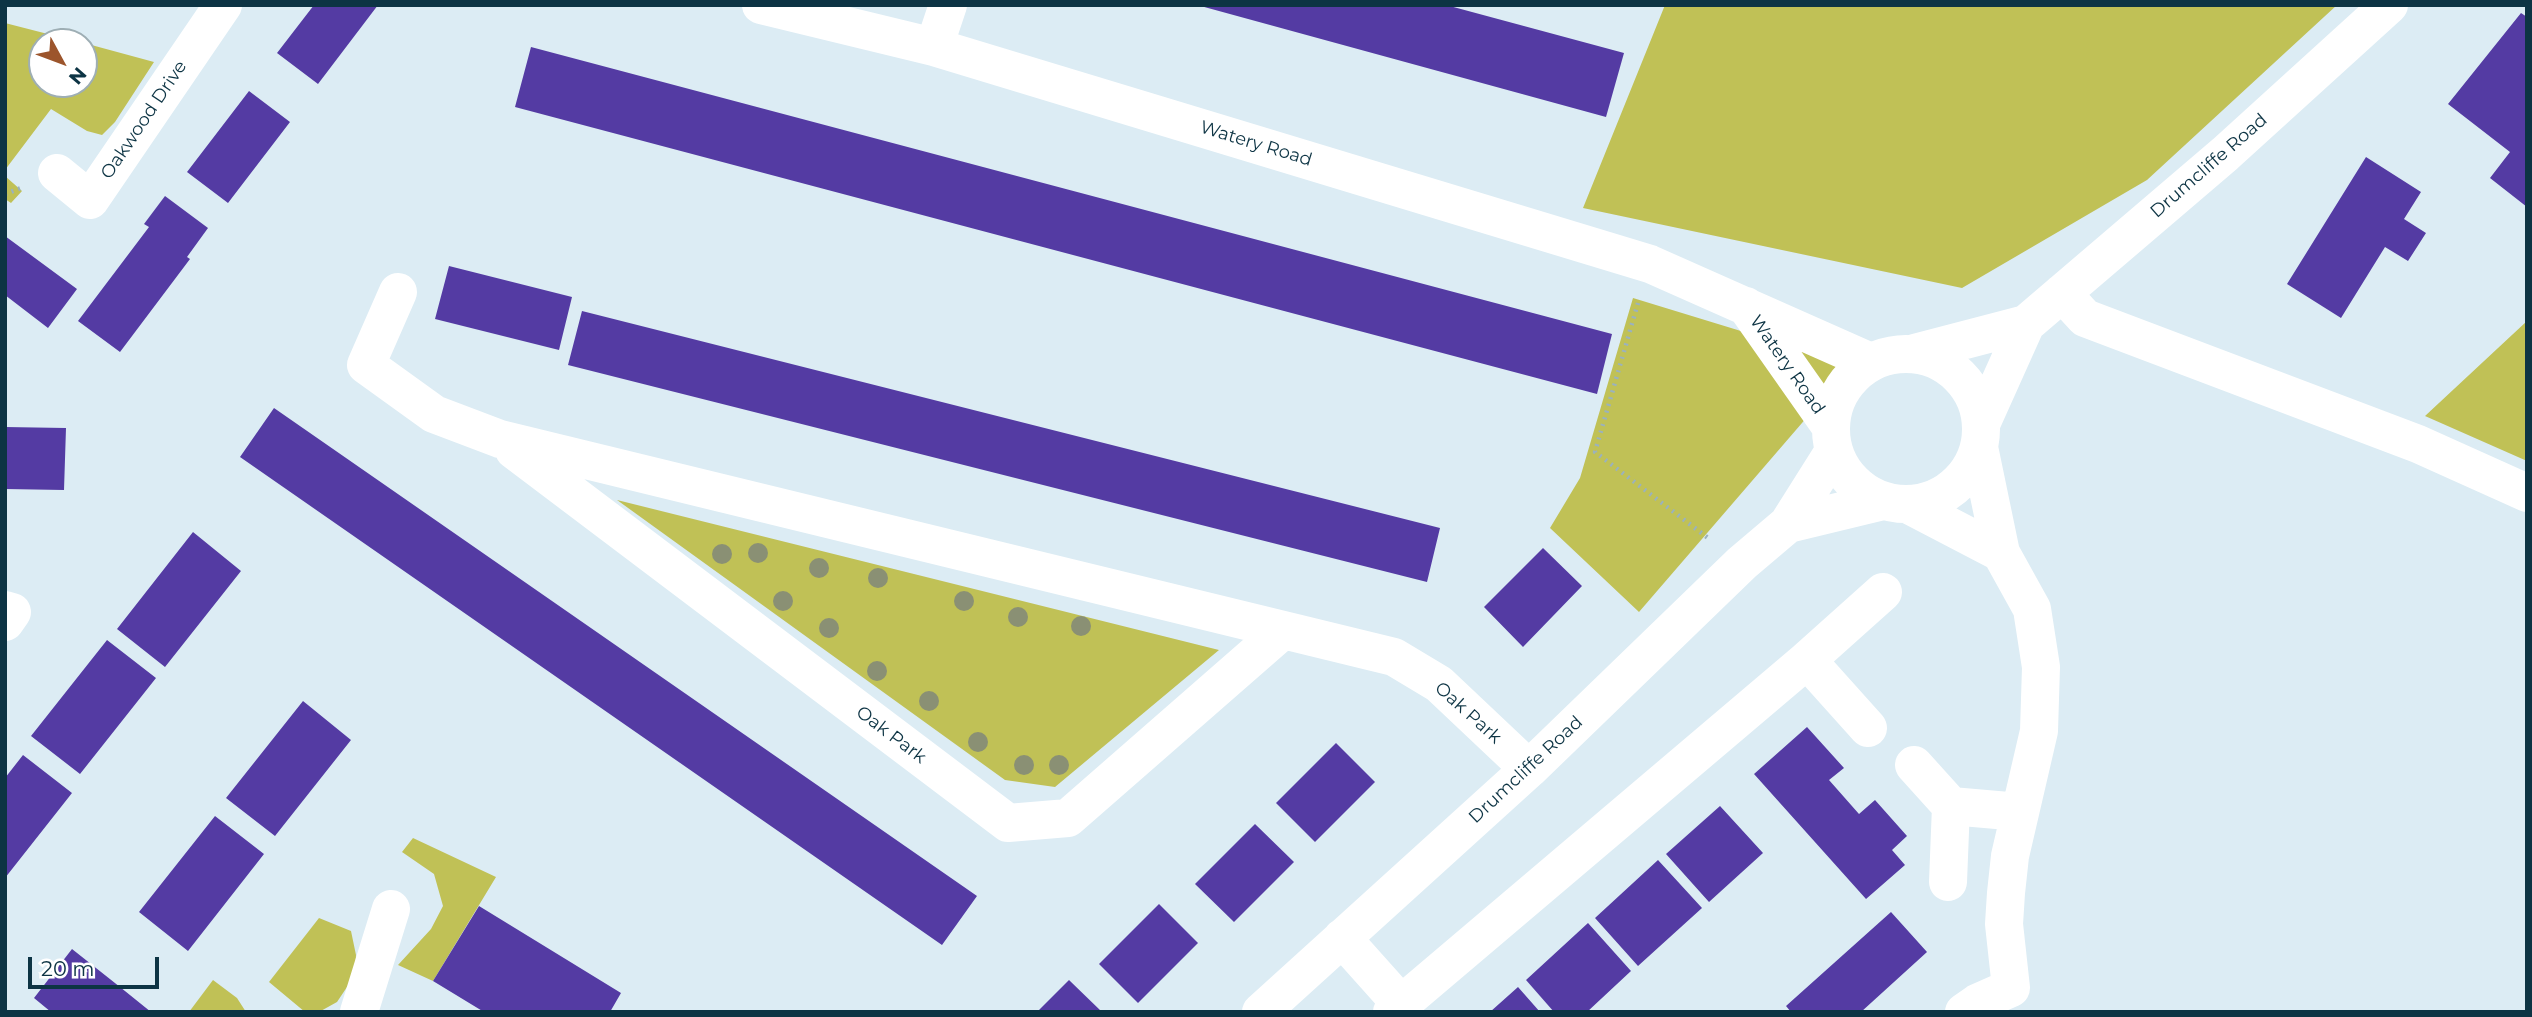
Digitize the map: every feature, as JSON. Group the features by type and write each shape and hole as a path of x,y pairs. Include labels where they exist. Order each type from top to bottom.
{"street":[{"name":"Oakwood Drive","path":"57,173 90,200 223,5"},
{"name":"Watery Road","path":"761,5 934,47 1650,264 1871,362"},
{"path":"934,47 948,5"},
{"name":"Drumcliffe Road","path":"1261,1012 1529,769 1742,564 1788,524 1832,439 1834,407 1842,388 1855,373 1871,362 1892,355 1915,353 2026,324 2225,153 2389,5"},
{"name":"Oak Park","path":"398,292 366,365 434,414 500,439 1394,657 1439,684 1529,769"},
{"path":"2062,293 2085,318 2418,444 2527,493"},
{"name":"Watery Road","path":"1744,304 1832,439"},
{"name":"Drumcliffe Road","path":"1788,524 1895,502 1931,500 1953,488 1969,470 1980,435 2026,324"},
{"path":"1915,353 1939,361 1960,376 1974,397 2001,553 2032,610 2040,667 2039,731 2010,856 2004,923 2015,1000 1977,1003 1964,1012"},
{"name":"Oak Park","path":"500,439 1009,823 1068,818 1282,631"},
{"path":"1832,439 1844,473 1861,490 1895,502 2001,553"},
{"path":"1342,938 1396,1008 1807,660 1882,592"},
{"path":"5,610 12,612 5,622"},
{"path":"1807,660 1868,728"},
{"path":"1914,765 1951,806 2020,811"},
{"path":"1948,882 1951,806"},
{"path":"359,1012 391,909"}],"path":[{"path":"1650,264 1595,452 1742,564"}],"shaded area":[{"path":"1665,5 2337,5 2147,180 1962,288 1583,208"},
{"path":"5,23 28,29 28,98 98,98 98,47 154,62 115,122 102,135 87,131 51,109 5,170"},
{"path":"5,176 22,191 11,203 5,199"},
{"path":"1633,298 1852,365 1639,612 1550,528 1580,478"},
{"path":"2527,321 2527,461 2425,416"},
{"path":"617,500 1219,650 1055,787 1005,780"},
{"path":"413,838 496,877 433,981 398,965 431,929 443,906 434,874 402,852"},
{"path":"319,918 351,931 356,955 355,975 337,1002 319,1012 305,1012 269,982"},
{"path":"213,980 237,998 246,1012 189,1012"}],"building":[{"path":"314,5 378,5 318,84 277,53"},
{"path":"1197,5 1446,5 1624,53 1606,117"},
{"path":"2521,13 2527,17 2527,207 2490,178 2510,152 2448,104"},
{"path":"531,47 1612,334 1597,394 515,107"},
{"path":"249,91 290,122 228,203 187,172"},
{"path":"2366,157 2421,192 2404,219 2426,233 2408,261 2385,247 2341,318 2287,284"},
{"path":"165,196 208,228 187,257 190,259 120,352 78,321 149,227 144,224"},
{"path":"5,236 77,289 48,328 5,295"},
{"path":"449,266 572,297 559,350 435,319"},
{"path":"582,311 1440,528 1427,582 568,365"},
{"path":"274,408 977,896 942,945 240,457"},
{"path":"5,427 66,428 64,490 5,489"},
{"path":"193,532 241,571 165,667 117,629"},
{"path":"1543,548 1582,586 1523,647 1484,607"},
{"path":"107,640 156,678 80,774 31,736"},
{"path":"303,701 351,740 275,836 226,798"},
{"path":"1807,727 1844,768 1829,780 1859,814 1875,800 1907,836 1892,850 1905,865 1866,899 1754,774"},
{"path":"1336,743 1375,782 1315,842 1276,803"},
{"path":"23,755 72,793 5,878 5,778"},
{"path":"1720,806 1763,853 1709,902 1666,854"},
{"path":"215,816 264,854 188,951 139,912"},
{"path":"1255,824 1294,862 1234,922 1195,884"},
{"path":"1658,860 1702,908 1638,966 1595,918"},
{"path":"1159,904 1198,943 1138,1003 1099,964"},
{"path":"479,906 621,993 610,1012 484,1012 433,981"},
{"path":"1891,912 1927,952 1861,1012 1791,1012 1786,1006"},
{"path":"1588,923 1631,971 1587,1012 1554,1012 1526,980"},
{"path":"72,949 151,1012 51,1012 34,998"},
{"path":"1069,980 1102,1012 1037,1012"},
{"path":"1518,987 1540,1012 1490,1012"}]}
